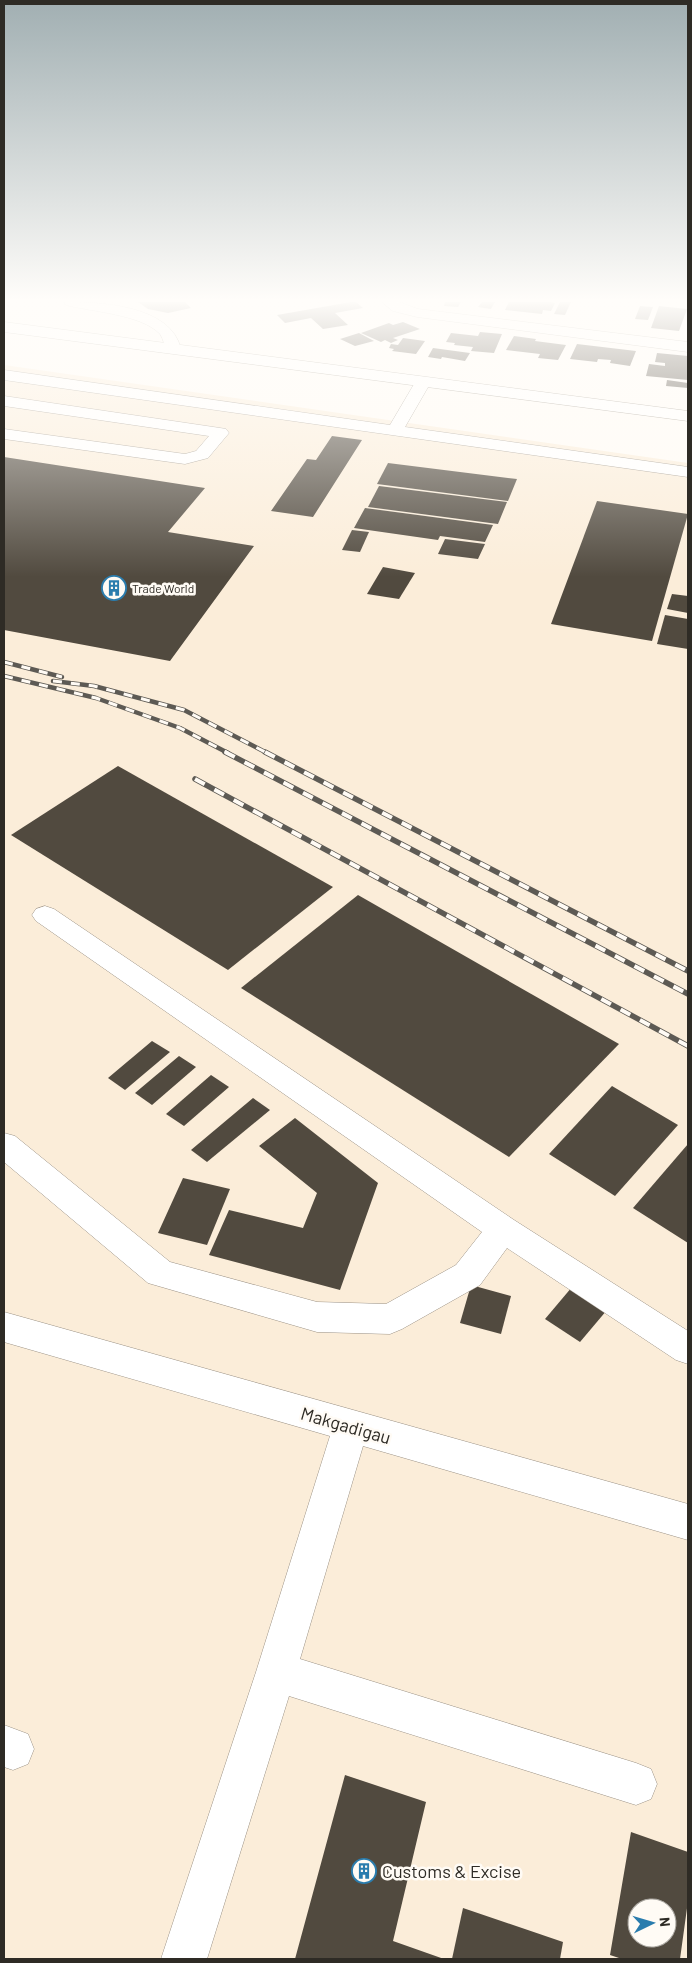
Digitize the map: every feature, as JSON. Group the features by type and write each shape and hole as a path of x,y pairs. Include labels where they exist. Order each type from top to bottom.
{"street":[{"path":"134,394 688,472"},
{"path":"395,430 416,394"},
{"path":"449,394 688,431"},
{"path":"465,394 688,416"},
{"path":"4,401 220,433"},
{"path":"4,434 196,459 203,456 220,433 242,409"},
{"path":"45,915 502,1229 688,1350"},
{"path":"4,1145 160,1273 317,1317 390,1319 468,1275 502,1229"},
{"name":"Makgadigau","path":"4,1327 688,1522"},
{"path":"184,1959 276,1672 351,1426"},
{"path":"276,1672 636,1784"}],"shaded area":[{"path":"4,394 204,394 688,463 688,1959 4,1959"}],"building":[{"path":"332,436 362,440 313,517 271,511 307,459 316,460"},
{"name":"Trade World","path":"4,457 205,488 168,532 254,546 170,661 4,630"},
{"path":"388,463 517,479 508,501 377,484"},
{"path":"379,486 507,502 498,524 368,507"},
{"path":"597,501 688,514 652,641 551,624"},
{"path":"365,508 493,525 485,542 440,536 438,540 354,528"},
{"path":"352,530 369,532 360,552 342,550"},
{"path":"445,539 485,544 478,559 438,554"},
{"path":"383,567 415,573 399,599 367,594"},
{"path":"672,594 688,596 688,613 667,609"},
{"path":"665,615 688,619 688,649 657,644"},
{"path":"118,766 333,887 228,970 11,835"},
{"path":"358,895 619,1044 509,1157 241,988"},
{"path":"152,1041 170,1052 125,1090 108,1078"},
{"path":"179,1056 196,1067 152,1105 135,1093"},
{"path":"211,1075 229,1087 184,1126 166,1114"},
{"path":"612,1086 678,1125 615,1196 549,1154"},
{"path":"253,1098 270,1110 207,1162 191,1150"},
{"path":"295,1118 378,1183 340,1290 209,1255 229,1210 303,1228 317,1193 259,1146"},
{"path":"688,1144 688,1243 633,1208"},
{"path":"183,1178 230,1189 207,1245 158,1233"},
{"path":"471,1285 511,1296 501,1334 460,1323"},
{"path":"572,1287 607,1310 580,1342 545,1319"},
{"name":"Customs & Excise","path":"345,1775 426,1802 393,1941 444,1959 295,1959"},
{"path":"631,1832 688,1852 688,1901 680,1959 622,1959 610,1955"},
{"name":"Customs & Excise","path":"463,1908 563,1942 560,1959 452,1959"}],"railway":[{"path":"4,662 62,677"},
{"path":"4,676 96,698 180,728 228,753"},
{"path":"53,681 94,686 184,710 267,753"},
{"path":"225,752 688,994"},
{"path":"265,752 688,971"},
{"path":"195,779 688,1046"}],"place":[{"name":"Trade World","path":"114,588"},
{"name":"Customs & Excise","path":"364,1871"}]}
